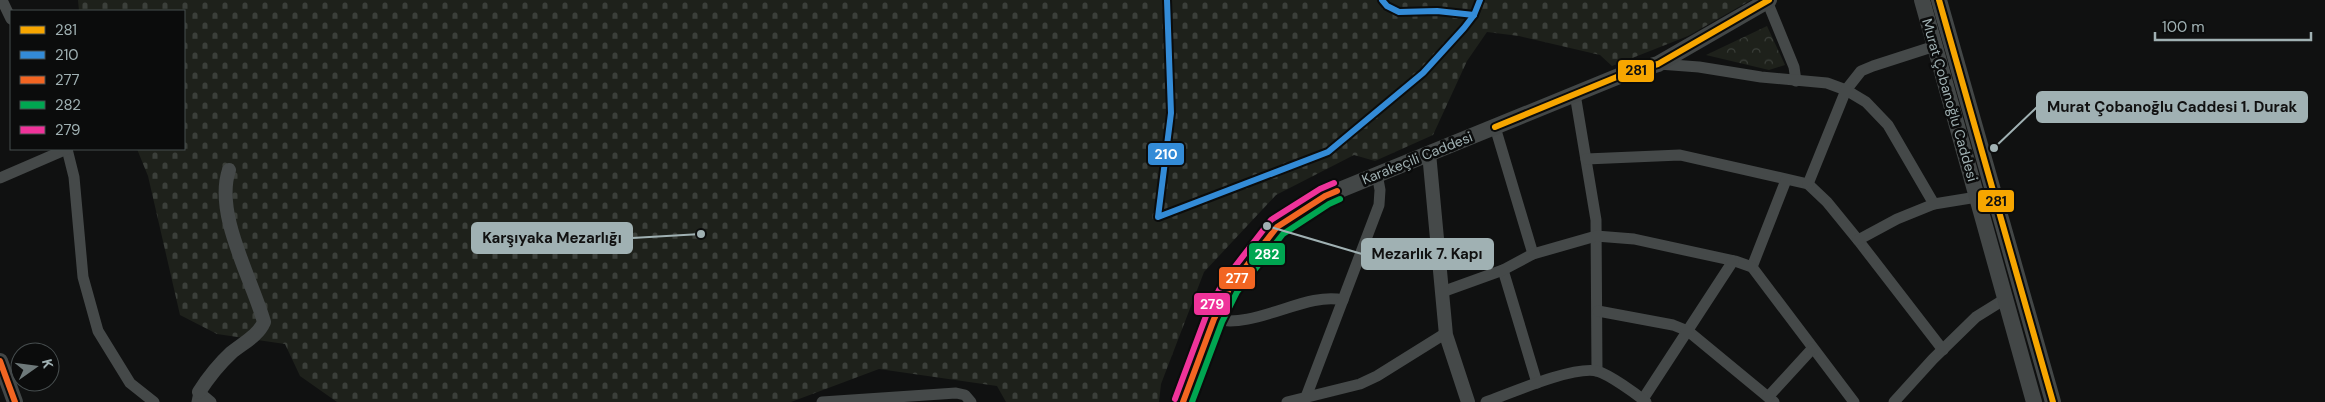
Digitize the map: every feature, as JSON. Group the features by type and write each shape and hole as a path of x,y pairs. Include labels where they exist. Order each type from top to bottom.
{"main road":[{"name":"Karakeçili Caddesi","path":"1183,402 1214,319 1230,287 1277,226 1326,196 1377,174 1624,74 1658,64 1768,0"},
{"name":"Murat Çobanoğlu Caddesi","path":"1922,0 2034,402"},
{"name":"Murat Çobanoğlu Caddesi","path":"1939,0 2053,402"},
{"path":"0,362 15,402"}],"street":[{"path":"1768,0 1794,67 1796,81"},
{"path":"2,1 10,17"},
{"path":"1808,184 1846,90 1861,72 1873,66 1935,46"},
{"path":"1658,64 1700,67 1796,81 1826,83 1846,90 1866,102 1888,124 1934,204"},
{"path":"1575,94 1596,220 1597,372"},
{"path":"1495,127 1533,254"},
{"path":"0,178 65,150"},
{"path":"67,150 74,177 83,276 98,331 130,383 154,402"},
{"path":"1429,153 1446,333 1468,402"},
{"path":"1586,159 1680,155 1808,184 1827,202 1858,240 1943,350"},
{"path":"211,402 198,397 210,374 260,330 264,322 236,244 224,183 229,170"},
{"path":"1306,397 1379,204 1380,190 1377,174"},
{"path":"1752,267 1786,180"},
{"path":"1858,240 1897,219 1934,204 1977,197"},
{"path":"1442,292 1503,270 1533,254 1596,236 1634,239 1732,260 1752,267 1812,349 1854,402"},
{"path":"1486,402 1537,383 1579,372 1597,372 1644,401 1732,260"},
{"path":"1503,270 1537,383"},
{"path":"1214,319 1224,321 1242,320 1324,299 1343,300"},
{"path":"1894,402 1976,317 2005,299"},
{"path":"1598,311 1673,325 1688,331 1771,400 1812,349"},
{"path":"1287,402 1360,384 1377,376 1446,333"},
{"path":"822,402 956,393 964,395 971,402"}],"green space":[{"path":"78,0 1751,0 1688,36 1612,66 1600,55 1519,36 1487,32 1467,61 1433,135 1375,161 1354,155 1276,195 1204,272 1161,384 1159,402 1006,402 997,386 879,369 791,402 337,402 300,376 285,344 217,334 180,315 148,176 137,150 185,150 185,10 79,10"},
{"path":"1767,26 1785,65 1769,70 1706,55"}],"transit line":[{"name":"210","path":"1167,0 1171,113 1158,217 1328,152 1423,73 1464,28 1474,15 1480,0"},
{"name":"210","path":"1382,0 1387,6 1399,12 1437,11 1474,15"},
{"name":"281","path":"1495,127 1624,74 1658,64 1769,0"},
{"name":"281","path":"1939,0 2053,402"},
{"name":"279","path":"1175,399 1206,316 1223,282 1271,220 1320,189 1334,183"},
{"name":"277","path":"1183,402 1214,319 1230,287 1277,227 1325,196 1337,191"},
{"name":"282","path":"1192,402 1222,322 1237,292 1283,234 1340,199"},
{"name":"277","path":"0,361 15,402"}],"place":[{"name":"Murat Çobanoğlu Caddesi 1. Durak","path":"1994,148"},
{"name":"Mezarlık 7. Kapı","path":"1267,226"},
{"name":"Karşıyaka Mezarlığı","path":"701,234"}]}
